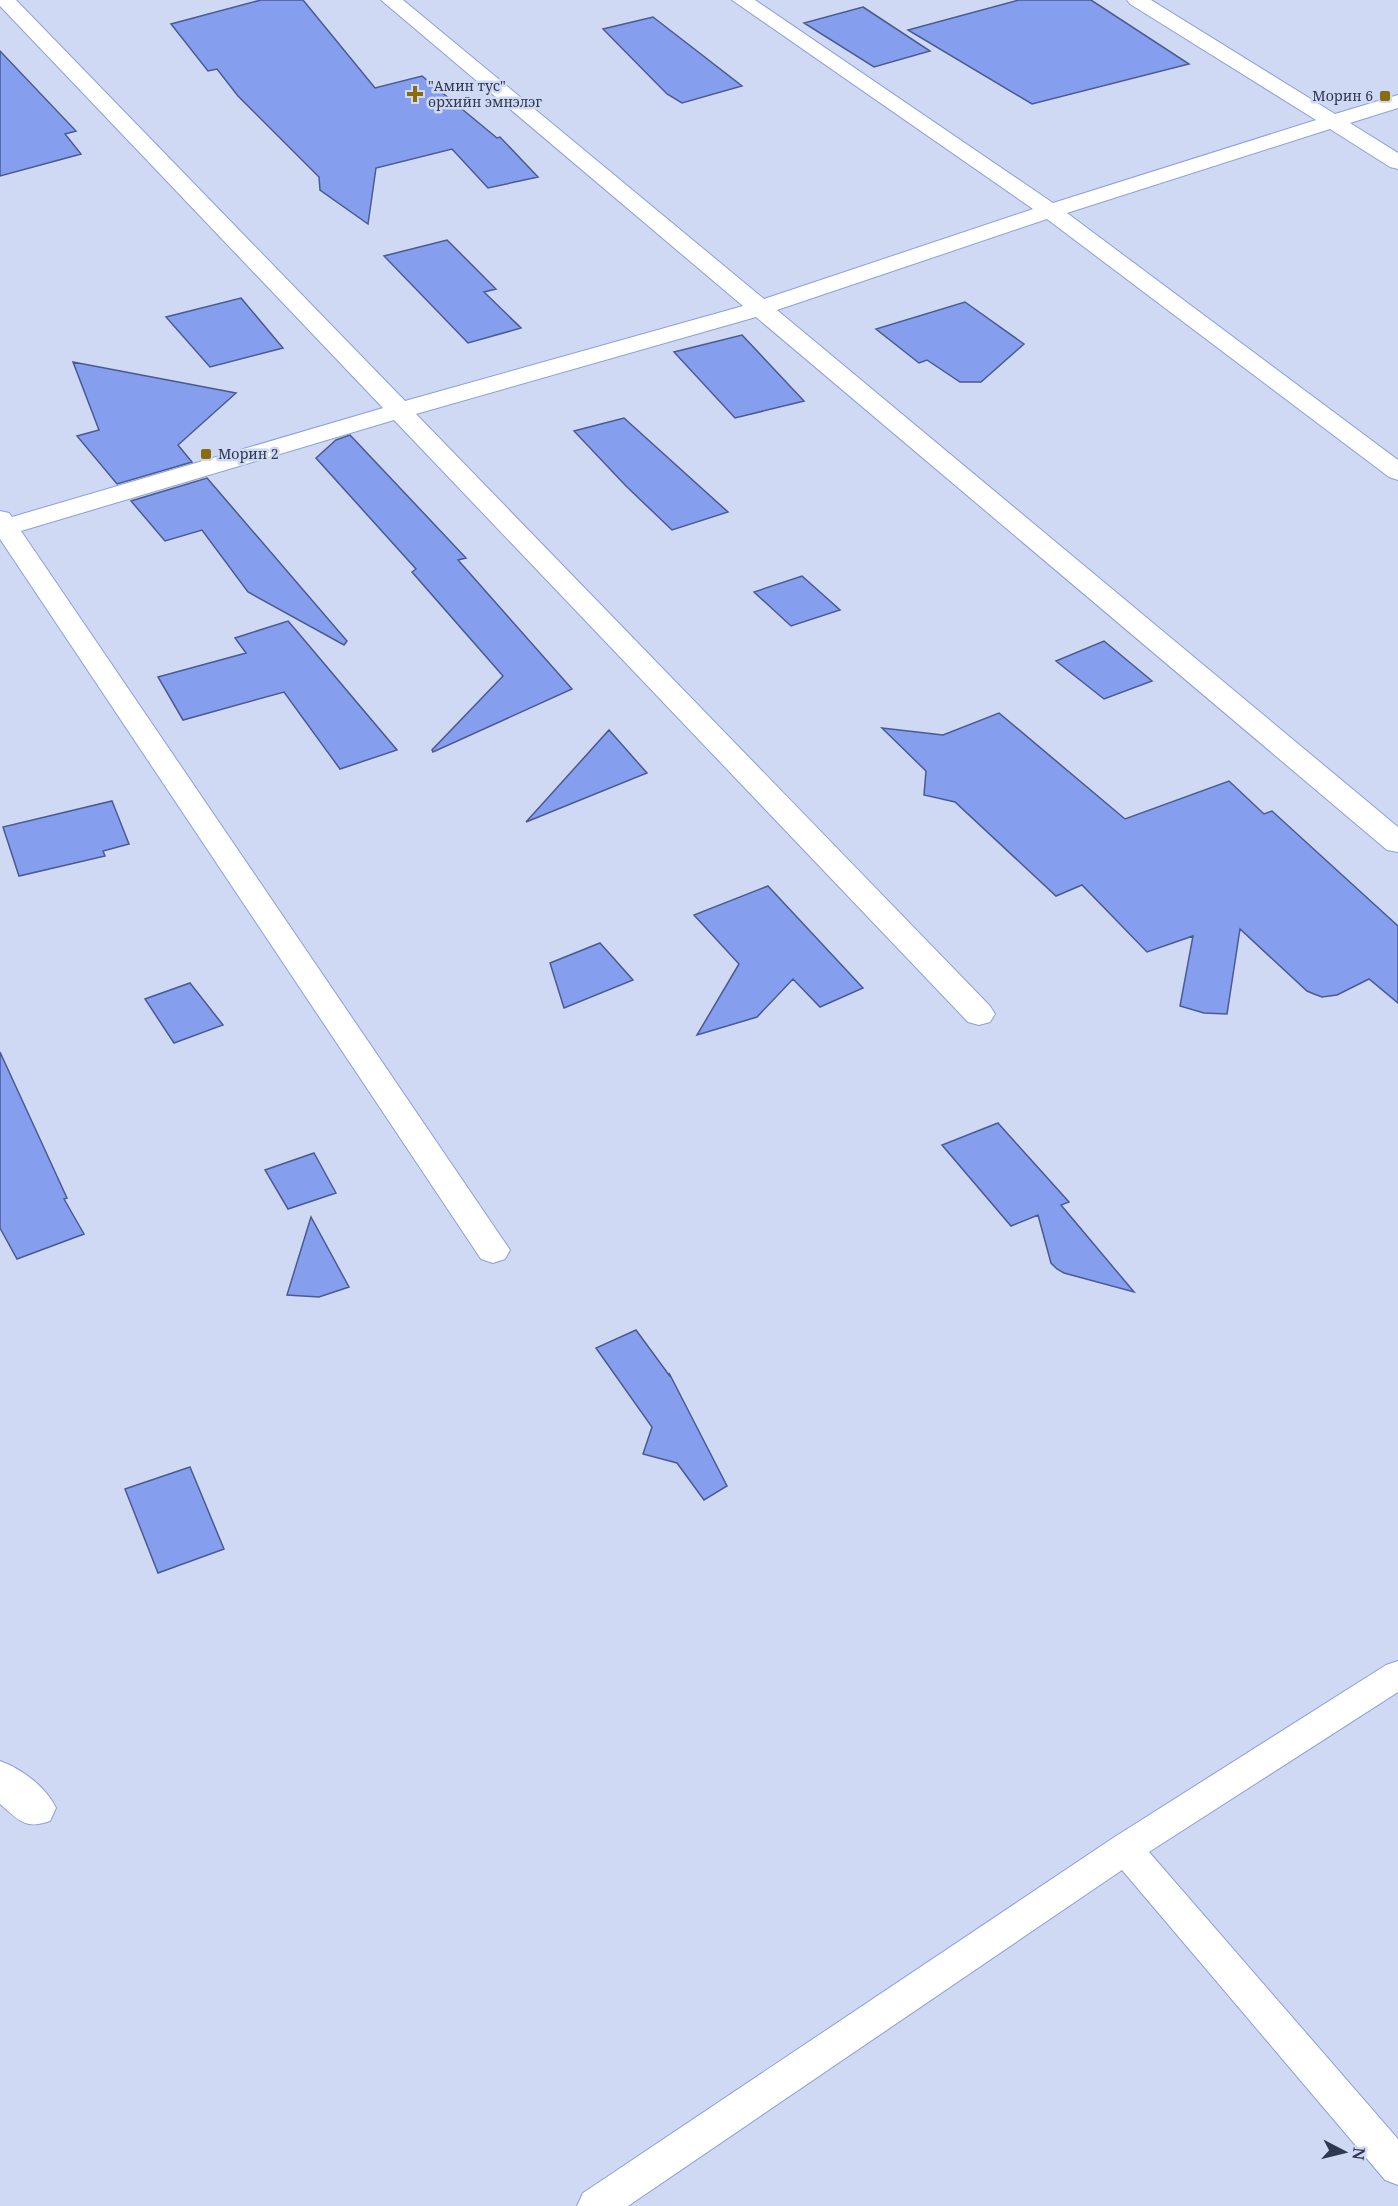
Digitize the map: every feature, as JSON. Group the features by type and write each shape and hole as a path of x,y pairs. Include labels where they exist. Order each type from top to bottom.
{"street":[{"path":"5,0 979,1014"},
{"path":"391,0 758,309 1223,694 1398,843"},
{"path":"742,0 1050,211 1398,472"},
{"path":"1137,0 1398,162"},
{"path":"493,1250 2,526 758,309 1050,211 1398,101"},
{"path":"0,1779 35,1808"}],"lane":[{"path":"596,2206 1125,1849 1398,1676"},
{"path":"1125,1849 1398,2167"}],"building":[{"path":"261,0 303,0 375,88 422,76 497,138 500,137 538,177 488,188 452,149 376,168 368,224 320,190 319,177 238,96 217,69 208,71 171,24"},
{"path":"1019,0 1091,0 1189,64 1032,104 908,30"},
{"path":"863,7 930,51 874,67 804,23"},
{"path":"653,17 742,86 682,103 667,94 603,29"},
{"path":"0,51 76,131 65,134 81,154 0,176"},
{"path":"447,240 496,289 484,292 521,328 468,343 384,256"},
{"path":"241,298 283,348 210,367 166,317"},
{"path":"965,302 1024,344 981,382 960,382 927,360 919,363 876,329"},
{"path":"742,335 804,401 735,418 674,352"},
{"path":"73,362 236,393 178,445 192,462 117,484 77,436 99,430"},
{"path":"624,418 728,512 672,530 574,431"},
{"path":"350,435 466,558 458,560 572,689 433,752 432,750 503,676 412,572 416,569 316,458 336,440"},
{"path":"207,478 347,641 344,645 248,592 202,530 165,541 131,501"},
{"path":"802,576 840,610 791,626 754,592"},
{"path":"288,621 397,750 340,769 284,692 183,720 158,677 246,653 235,638"},
{"path":"1104,641 1152,681 1104,699 1056,661"},
{"path":"999,713 1125,819 1229,781 1264,814 1272,811 1398,926 1398,1003 1369,979 1337,995 1322,997 1307,991 1240,929 1227,1014 1204,1013 1180,1006 1193,936 1147,952 1082,885 1056,896 955,802 924,795 926,771 882,728 943,735"},
{"path":"609,730 647,773 526,822"},
{"path":"112,801 129,844 103,851 105,856 19,876 3,827"},
{"path":"768,886 863,988 820,1007 793,979 757,1017 697,1035 739,964 694,915"},
{"path":"600,943 633,980 564,1008 550,963"},
{"path":"190,983 223,1025 174,1043 145,999"},
{"path":"0,1052 67,1198 64,1199 84,1234 17,1259 0,1228"},
{"path":"998,1123 1069,1202 1061,1205 1134,1292 1064,1273 1057,1269 1051,1263 1038,1215 1011,1226 942,1145"},
{"path":"314,1153 336,1193 288,1209 265,1170"},
{"path":"311,1217 349,1287 319,1297 287,1295"},
{"path":"636,1330 669,1375 669,1373 727,1486 704,1500 677,1463 643,1454 652,1427 596,1348"},
{"path":"190,1467 224,1549 158,1573 125,1489"}],"place":[{"name":"\"Амин тус\" өрхийн эмнэлэг","path":"415,94"},
{"name":"Морин 6","path":"1385,96"},
{"name":"Морин 2","path":"206,454"}]}
